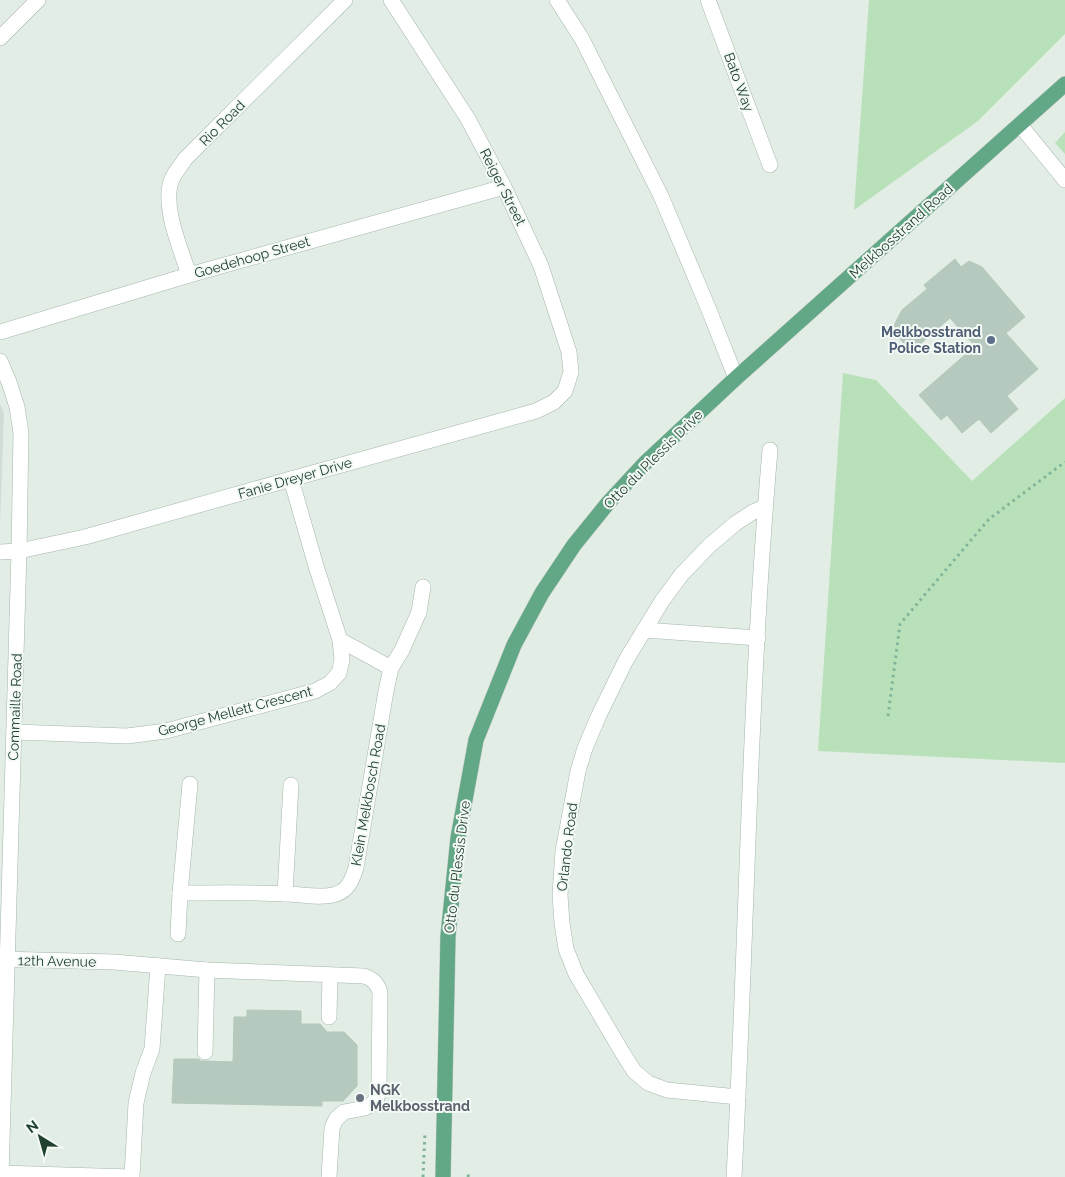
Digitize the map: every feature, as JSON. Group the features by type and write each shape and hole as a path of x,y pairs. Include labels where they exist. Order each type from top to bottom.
{"main road":[{"name":"Melkbosstrand Road","path":"736,378 1065,84"},
{"name":"Otto du Plessis Drive","path":"443,1177 448,936 458,838 476,740 514,645 542,593 574,545 608,503 645,463 736,378"}],"street":[{"path":"0,38 38,0"},
{"name":"Rio Road","path":"189,274 171,219 168,196 172,178 185,160 345,0"},
{"name":"Reiger Street","path":"391,0 468,119 504,186 541,266 569,352 571,372 565,391"},
{"path":"557,0 582,39 661,196 736,378"},
{"name":"Bato Way","path":"708,0 770,165"},
{"path":"1020,124 1065,180"},
{"name":"Goedehoop Street","path":"0,332 189,274 504,186"},
{"name":"Commaille Road","path":"0,361 17,407 21,433 19,551 9,742 1,1174"},
{"name":"Fanie Dreyer Drive","path":"0,552 19,551 85,537 536,411 554,402 565,391"},
{"path":"734,1177 747,848 765,507 770,450"},
{"name":"George Mellett Crescent","path":"9,742 64,735 127,736 166,731 315,691 330,683 339,673 342,660 340,640 316,566 291,478"},
{"name":"Orlando Road","path":"738,1097 667,1090 648,1083 634,1071 576,974 566,949 560,895 563,851 578,771 585,748 626,660 662,601 682,574 710,545 736,523 765,507"},
{"name":"Klein Melkbosch Road","path":"180,893 325,896 336,894 352,882 391,668 402,650 419,612 423,587"},
{"path":"644,630 758,638"},
{"path":"340,640 391,668"},
{"path":"178,934 190,784"},
{"path":"285,894 291,785"},
{"name":"12th Avenue","path":"4,960 114,962 207,970 364,976 369,978 378,985 380,992 379,1087 377,1098 372,1104 364,1108 344,1112 336,1120 332,1128 329,1177"},
{"path":"1,1174 132,1177 136,1103 143,1073 152,1049 158,966"},
{"path":"205,1052 207,970"},
{"path":"329,1017 330,976"}],"path":[{"path":"888,716 900,624 989,519 1065,462"},
{"path":"423,1177 425,1132"},
{"path":"468,1177 469,1172"}],"shaded area":[{"path":"0,404 4,413 0,525"}],"green space":[{"path":"869,0 1065,0 1065,34 978,121 854,210"},
{"path":"1065,132 1065,154 1055,143"},
{"path":"843,373 876,380 972,481 1065,398 1065,763 818,751"}],"building":[{"name":"Melkbosstrand Police Station","path":"955,259 961,267 969,261 982,267 1025,317 1006,333 1038,369 1007,396 1018,409 991,433 979,419 962,433 947,415 941,420 919,395 975,346 950,318 911,352 892,329 902,310 927,289 924,285"},
{"path":"247,1010 301,1011 301,1024 320,1024 327,1032 344,1032 357,1045 357,1086 343,1101 322,1101 322,1106 172,1103 174,1059 233,1062 234,1017 247,1017"}],"place":[{"name":"Melkbosstrand Police Station","path":"991,340"},
{"name":"NGK Melkbosstrand","path":"360,1098"}]}
